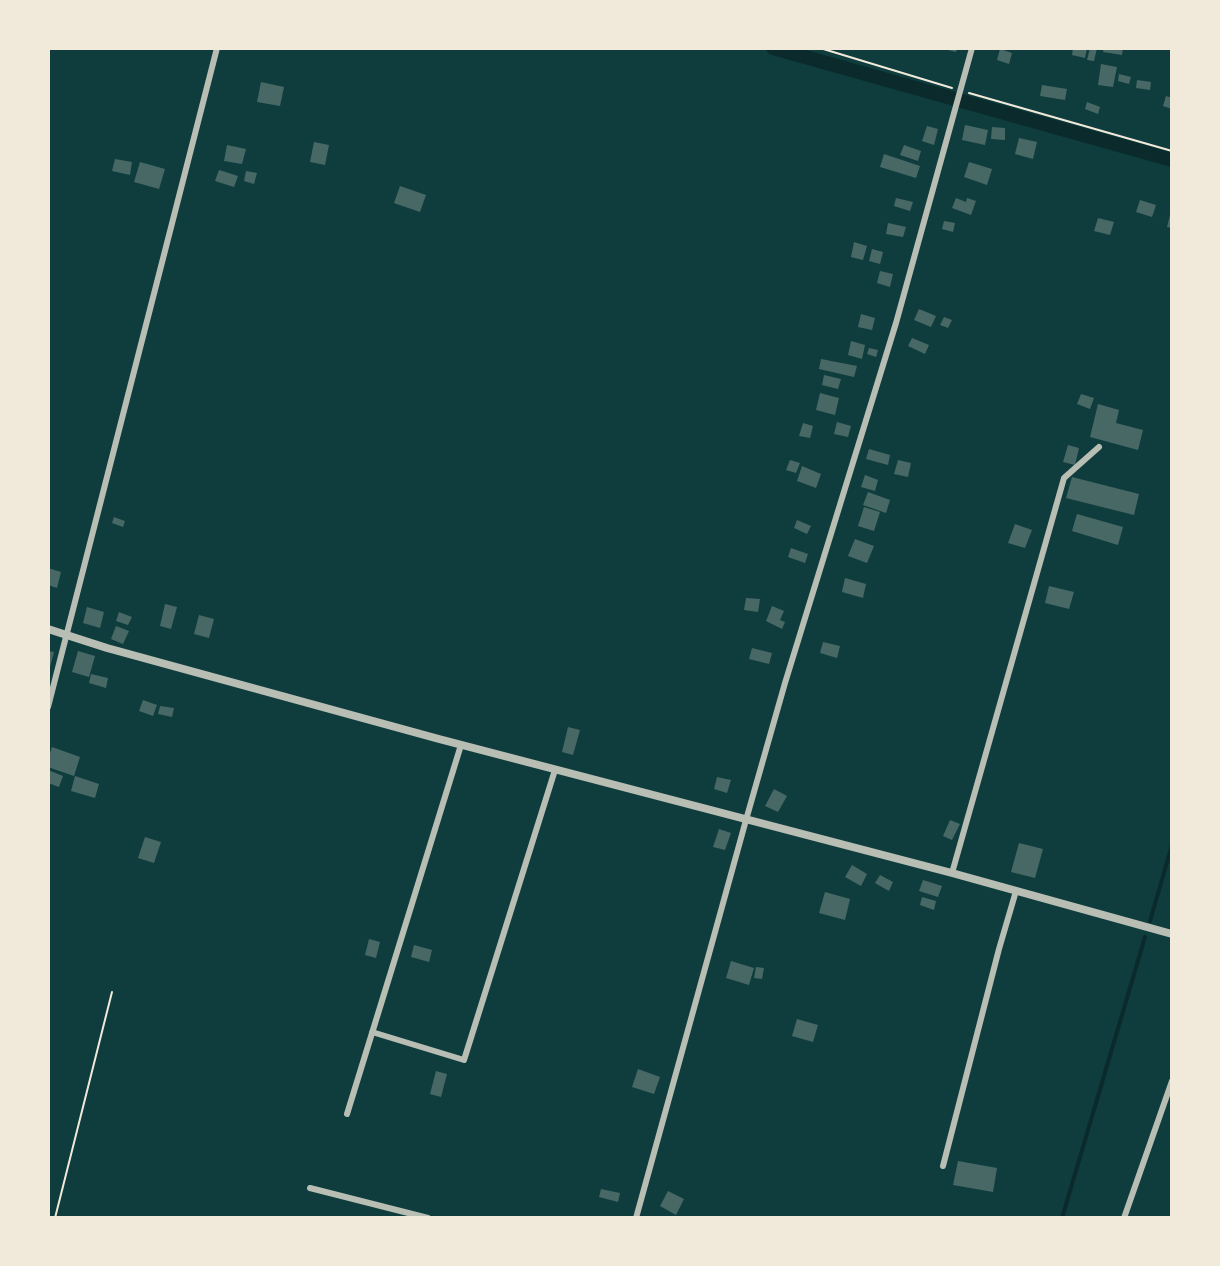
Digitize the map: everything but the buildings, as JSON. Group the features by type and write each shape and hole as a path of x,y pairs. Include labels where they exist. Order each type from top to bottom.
{"street":[{"path":"48,707 218,48"},
{"path":"636,1218 746,820 896,323 972,48"},
{"path":"952,873 1064,478 1099,447"},
{"path":"48,630 461,745 952,873 1172,934"},
{"path":"347,1114 461,745"},
{"path":"372,1032 464,1060 555,770"},
{"path":"943,1166 1001,940 1016,891"},
{"path":"1124,1218 1172,1082"},
{"path":"310,1188 428,1218"}],"path":[{"path":"820,48 960,91 1172,151"},
{"path":"55,1218 112,992"}],"waterway":[{"path":"773,48 1172,160"},
{"path":"1150,921 1172,845"},
{"path":"1062,1218 1145,937"}]}
